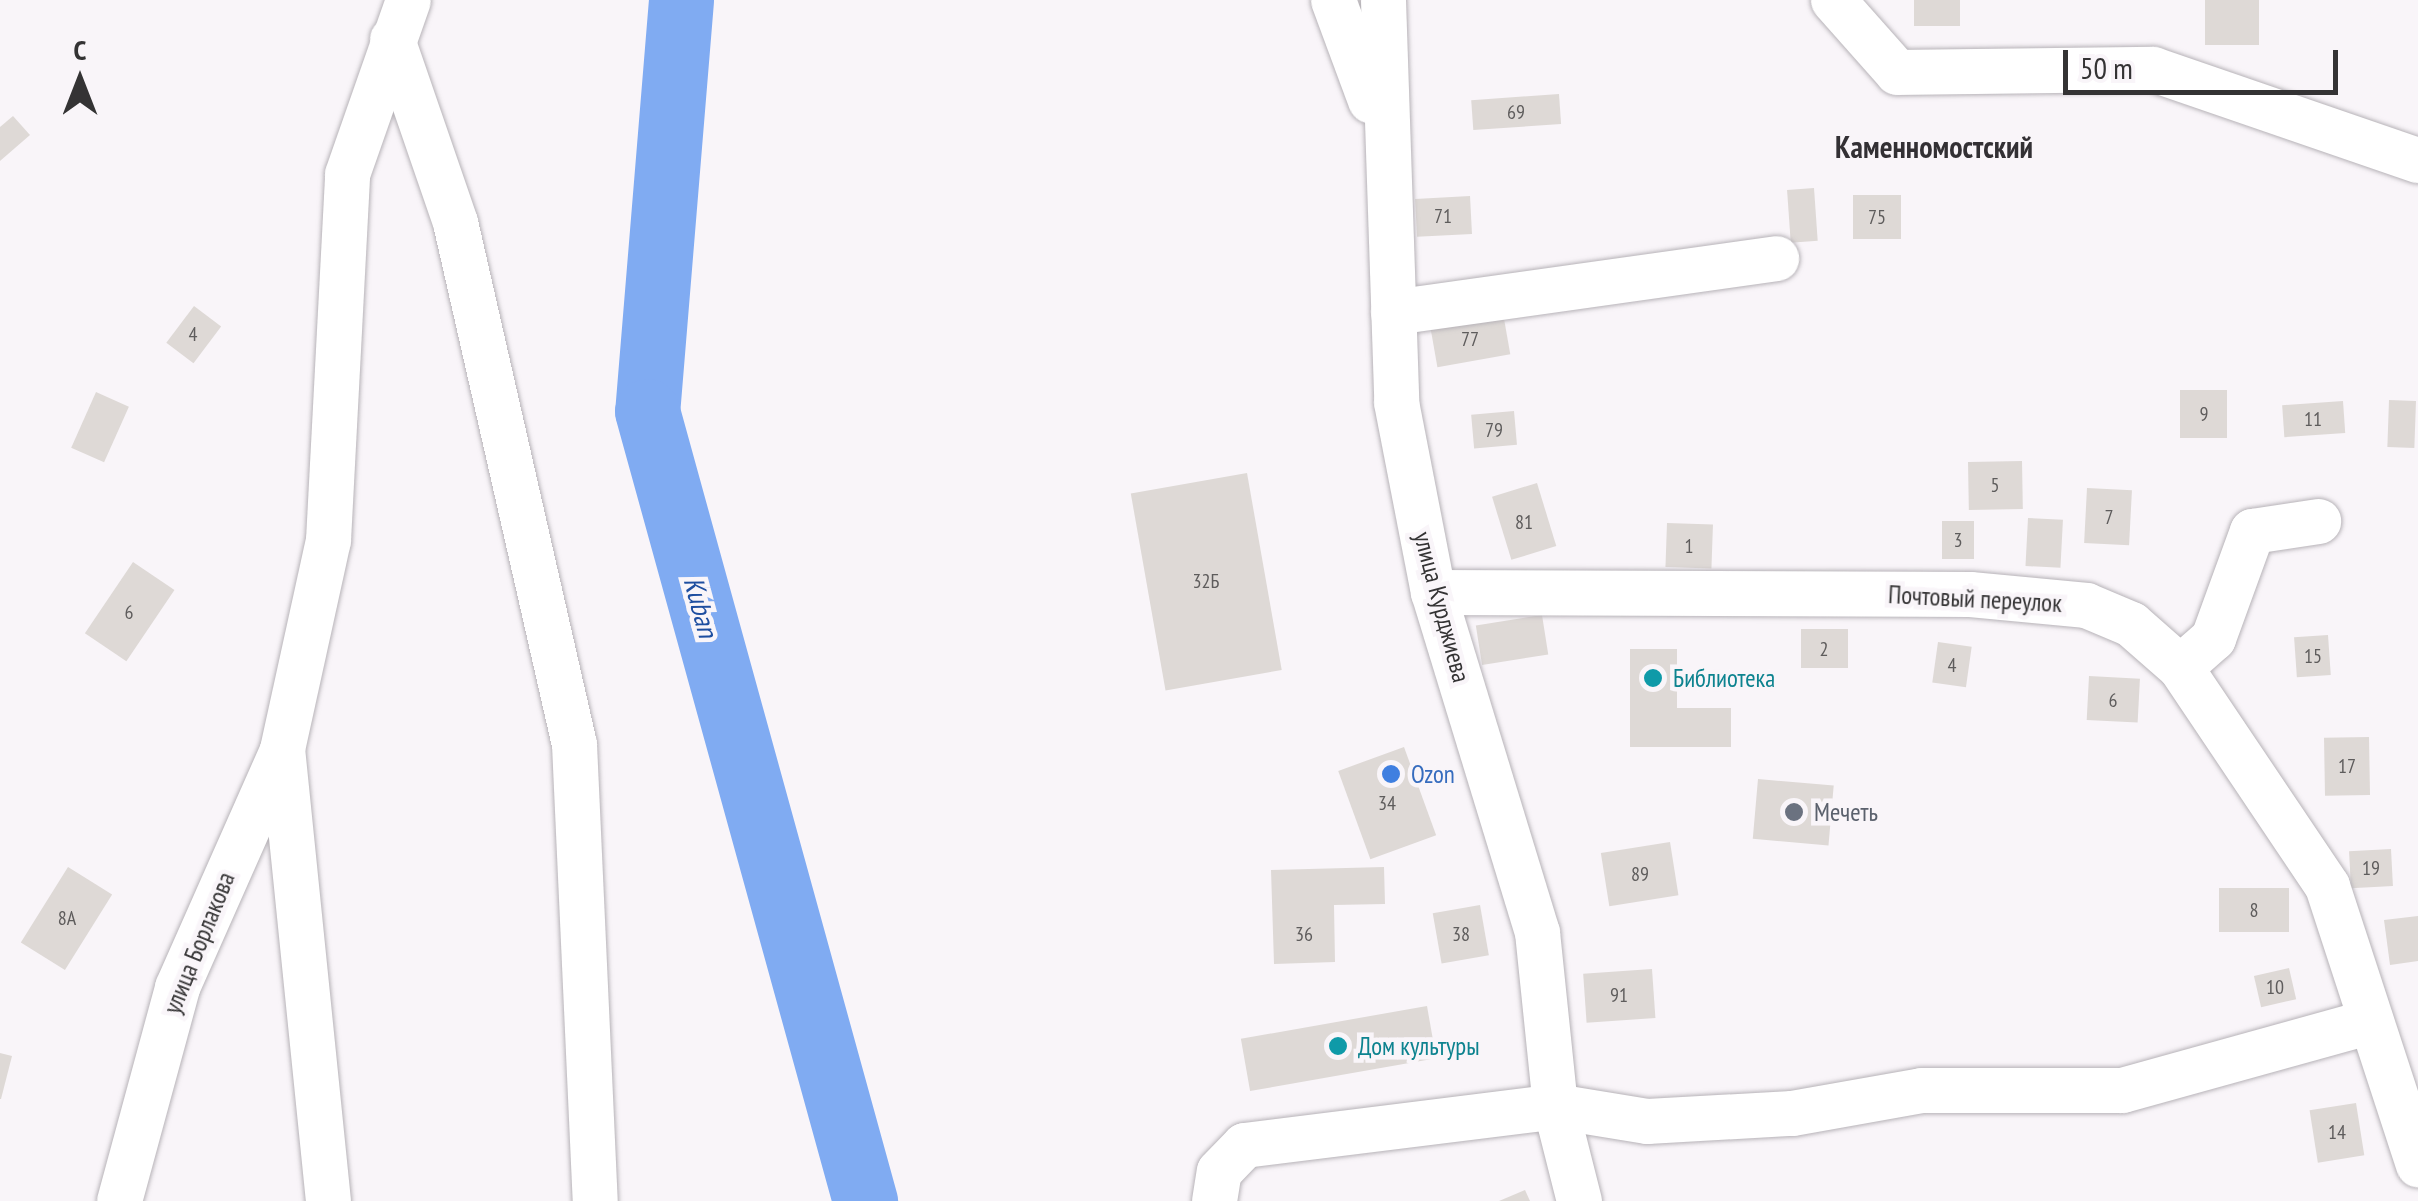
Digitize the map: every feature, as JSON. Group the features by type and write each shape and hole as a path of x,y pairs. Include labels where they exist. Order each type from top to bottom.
{"street":[{"path":"1332,0 1387,154"},
{"path":"1382,1 1396,0"},
{"path":"1833,0 1897,72 2153,68 2418,160"},
{"name":"улица Курджиева","path":"1382,1 1396,402 1433,592 1537,932 1555,1106 1580,1201"},
{"path":"328,1201 282,749 328,540 347,174 400,20"},
{"path":"400,20 454,222 574,744 595,1201"},
{"path":"1393,312 1776,258"},
{"path":"2180,666 2213,638 2252,531 2318,521"},
{"name":"Почтовый переулок","path":"1433,592 1970,594 2066,604 2131,624 2180,666 2327,886 2418,1165"},
{"name":"улица Борлакова","path":"119,1201 177,987 282,749"},
{"path":"1214,1201 1219,1171 1244,1145 1555,1106 1648,1122 1792,1113 1921,1090 2122,1090 2371,1021"}],"building":[{"path":"1914,0 1960,0 1960,26 1914,26"},
{"path":"2205,0 2259,0 2259,45 2205,45"},
{"path":"1559,94 1561,124 1473,130 1471,100"},
{"path":"13,116 30,135 0,161 0,127"},
{"path":"1814,188 1818,241 1791,243 1787,190"},
{"path":"1853,195 1901,195 1901,239 1853,239"},
{"path":"1470,196 1472,234 1417,237 1415,199"},
{"path":"194,306 221,326 193,363 166,343"},
{"path":"1503,313 1510,354 1437,367 1430,326"},
{"path":"2180,390 2227,390 2227,438 2180,438"},
{"path":"96,392 129,407 104,462 71,448"},
{"path":"2389,400 2416,401 2414,448 2387,447"},
{"path":"2343,401 2345,433 2284,437 2282,405"},
{"path":"1514,411 1517,445 1474,449 1471,415"},
{"path":"2022,461 2023,509 1969,510 1968,462"},
{"path":"1247,473 1282,670 1166,690 1131,493"},
{"path":"1537,483 1556,546 1511,560 1492,497"},
{"path":"2087,488 2132,490 2129,545 2084,543"},
{"path":"2028,518 2063,520 2060,568 2025,566"},
{"path":"1942,521 1974,521 1974,559 1942,559"},
{"path":"1667,523 1713,525 1711,569 1665,567"},
{"path":"133,562 174,590 126,661 85,633"},
{"path":"1542,615 1548,655 1482,665 1476,625"},
{"path":"1801,629 1848,629 1848,668 1801,668"},
{"path":"2328,635 2331,675 2297,677 2294,637"},
{"path":"1938,642 1972,647 1966,687 1932,683"},
{"name":"Библиотека","path":"1630,649 1677,649 1677,708 1731,708 1731,747 1630,747"},
{"path":"2089,676 2140,679 2138,723 2087,720"},
{"path":"2369,737 2370,795 2325,796 2324,738"},
{"path":"1404,747 1436,835 1370,859 1338,771"},
{"name":"Мечеть","path":"1758,779 1834,786 1828,845 1753,839"},
{"path":"1670,842 1678,895 1609,906 1601,853"},
{"path":"2391,849 2393,886 2351,888 2349,851"},
{"path":"68,867 112,895 65,970 21,942"},
{"path":"1384,867 1385,904 1334,905 1335,962 1274,964 1271,870"},
{"path":"2219,888 2289,888 2289,932 2219,932"},
{"path":"1480,905 1489,955 1442,964 1433,913"},
{"path":"2418,916 2418,961 2390,965 2384,920"},
{"path":"2289,968 2296,999 2261,1007 2254,976"},
{"path":"1652,969 1655,1018 1587,1023 1583,974"},
{"name":"Дом культуры","path":"1427,1006 1436,1058 1250,1091 1241,1039"},
{"path":"0,1053 12,1056 1,1099 0,1099"},
{"path":"2356,1103 2364,1155 2318,1163 2310,1110"},
{"path":"1525,1190 1530,1201 1499,1201"}],"waterway":[{"name":"Kuban","path":"681,0 647,411 865,1201"}],"place":[{"name":"Библиотека","path":"1653,678"},
{"name":"Ozon","path":"1391,774"},
{"name":"Мечеть","path":"1794,812"},
{"name":"Дом культуры","path":"1338,1046"}],"district":[{"name":"Каменномостский","path":"1934,147"}]}
